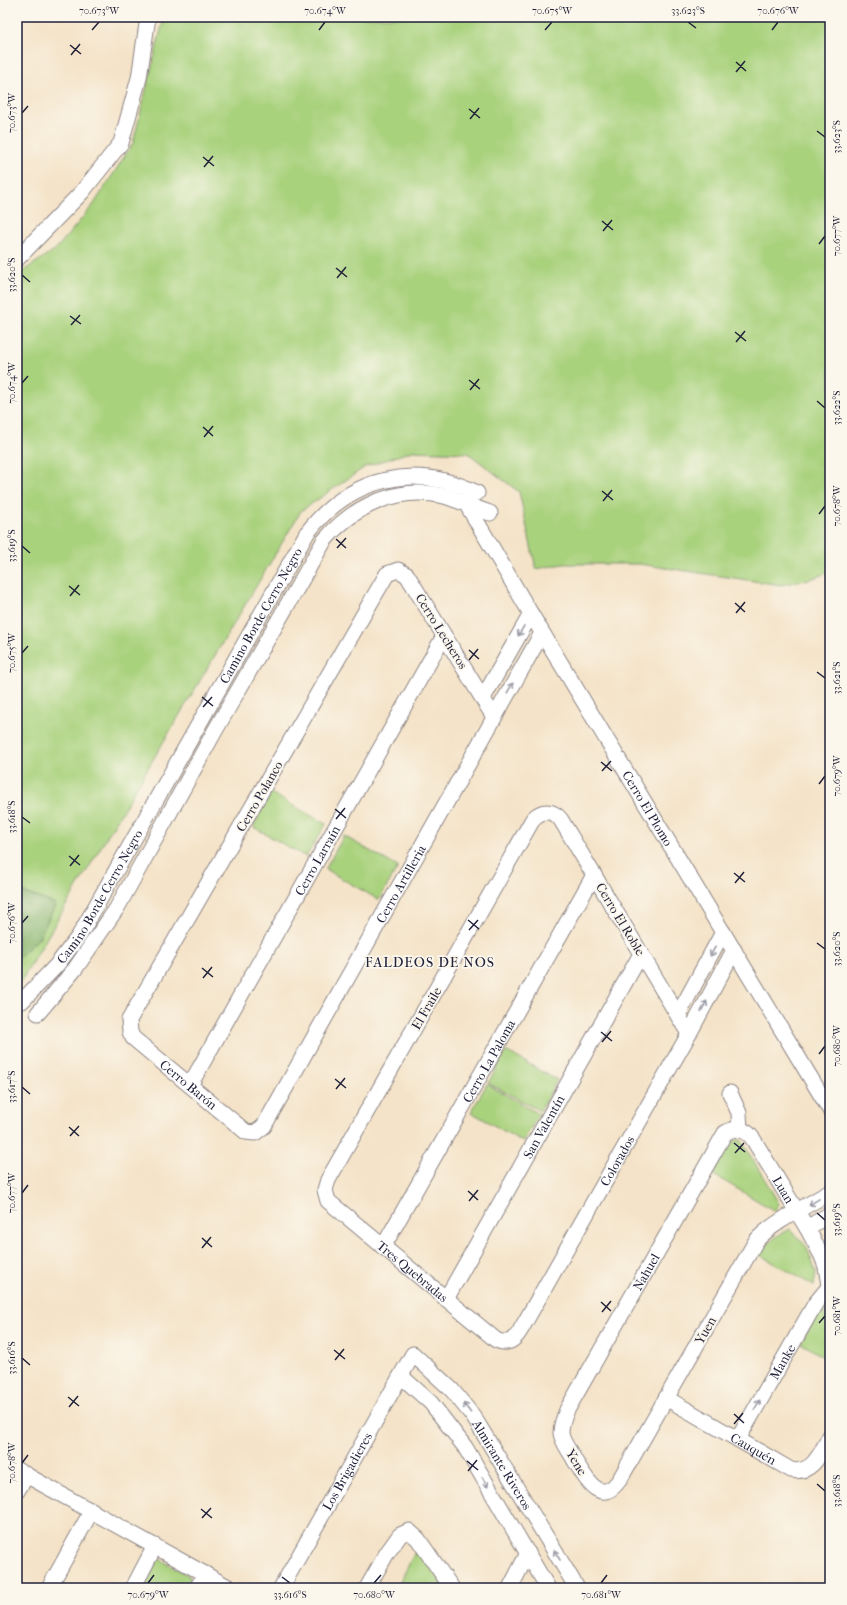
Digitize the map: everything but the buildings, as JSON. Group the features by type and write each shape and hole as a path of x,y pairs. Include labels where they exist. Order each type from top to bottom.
{"street":[{"path":"17,259 82,192 121,143 139,78 148,17"},
{"name":"Camino Borde Cerro Negro","path":"477,493 465,487 440,479 414,477 388,479 349,494 326,511 316,522 307,533 265,606 79,936 56,966 26,997 41,1010 86,954 117,908 208,742 324,541 333,531 348,517 364,506 389,497 416,493 442,496 490,513"},
{"name":"Cerro El Plomo","path":"467,505 531,614 830,1110"},
{"name":"Cerro Lecheros","path":"398,570 410,579 494,717"},
{"name":"Cerro Polanco","path":"129,1028 131,1017 384,577 391,572 398,570"},
{"path":"483,698 531,614"},
{"name":"Cerro Artilleria","path":"255,1133 264,1126 542,632"},
{"name":"Cerro Larraín","path":"190,1085 444,636"},
{"name":"Cerro El Roble","path":"546,812 550,812 558,816 689,1034"},
{"name":"El Fraile","path":"325,1190 332,1174 533,819 541,813 546,812"},
{"name":"Cerro La Paloma","path":"383,1247 594,875"},
{"path":"678,1015 723,932"},
{"name":"Colorados","path":"508,1342 513,1340 519,1334 689,1034 734,950"},
{"name":"San Valentín","path":"446,1299 641,954"},
{"path":"721,975 737,971 747,972"},
{"name":"Cerro Barón","path":"129,1028 134,1038 242,1129 246,1132 255,1133"},
{"path":"730,1093 739,1113 740,1129"},
{"name":"Luan","path":"740,1129 753,1139 808,1228 824,1262 830,1289"},
{"name":"Nahuel","path":"562,1424 567,1410 722,1138 730,1130 740,1129"},
{"name":"Tres Quebradas","path":"325,1190 328,1200 332,1205 496,1340 500,1342 508,1342"},
{"name":"Yuen","path":"604,1491 613,1488 620,1479 756,1241 769,1229 830,1192"},
{"path":"808,1228 830,1214"},
{"name":"Manke","path":"738,1439 815,1304 830,1289"},
{"name":"Los Brigadieres","path":"281,1588 413,1354"},
{"name":"Almirante Riveros","path":"413,1354 452,1390 473,1416 577,1588"},
{"name":"Almirante Riveros","path":"401,1376 431,1403 465,1447 548,1588"},
{"name":"Cauquén","path":"666,1398 786,1468 795,1471 801,1471 813,1465 830,1436"},
{"name":"Yene","path":"562,1424 561,1432 564,1442 588,1481 594,1488 604,1491"},
{"path":"17,1491 22,1473 92,1510 230,1588"},
{"path":"49,1588 92,1510"},
{"path":"367,1588 387,1553 400,1535 409,1531 418,1539 452,1588"},
{"path":"133,1588 155,1546"},
{"path":"510,1588 528,1554"},
{"path":"197,1588 205,1574"},
{"path":"533,1588 540,1575"}],"green space":[{"path":"164,17 830,17 830,572 810,579 781,585 639,564 563,564 536,569 519,492 468,453 412,451 365,467 301,511 17,988 17,275 56,249 94,204 133,143"},
{"path":"271,793 326,824 306,857 253,827"},
{"path":"344,836 398,867 379,900 325,869"},
{"path":"17,890 56,904 39,938 17,959"},
{"path":"506,1051 557,1080 540,1111 488,1083"},
{"path":"487,1084 539,1114 523,1142 471,1112"},
{"path":"741,1140 777,1200 779,1204 775,1211 712,1174 731,1142"},
{"path":"790,1229 807,1247 816,1273 814,1286 760,1255 773,1239"},
{"path":"819,1312 824,1312 830,1329 830,1361 801,1343"},
{"path":"419,1544 444,1588 397,1588"},
{"path":"158,1558 191,1577 185,1588 142,1588"}],"district":[{"name":"FALDEOS DE NOS","path":"430,962"}]}
